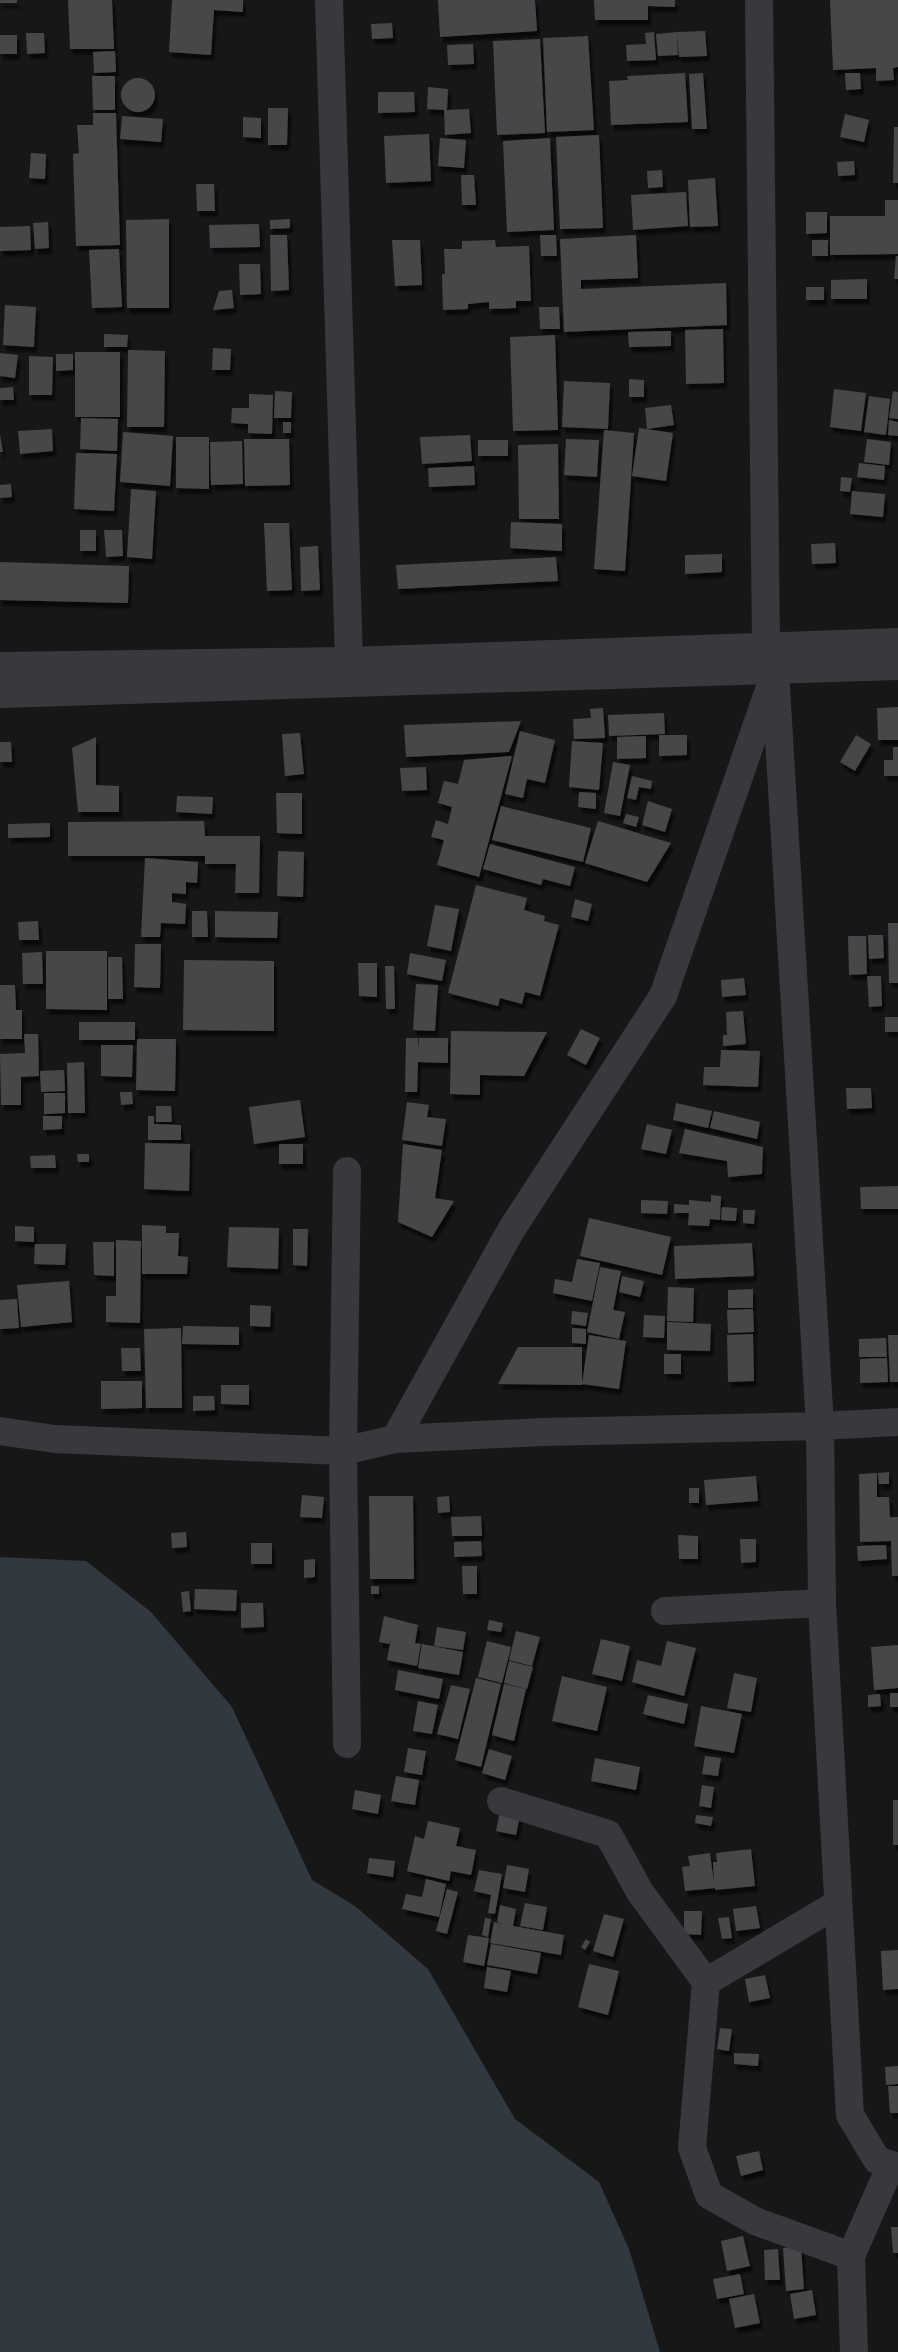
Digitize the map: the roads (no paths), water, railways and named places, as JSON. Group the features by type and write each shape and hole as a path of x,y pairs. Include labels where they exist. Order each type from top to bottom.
{"street":[{"path":"329,0 349,661"},
{"path":"759,0 771,659 820,1426 822,1603 850,2115 878,2160 894,2166 851,2256 854,2352"},
{"path":"0,694 771,659 898,642"},
{"path":"394,1439 511,1230 663,996 771,659"},
{"path":"0,666 349,661 771,659 898,666"},
{"path":"347,1171 344,1451 347,1744"},
{"path":"0,1431 54,1439 344,1451 394,1439 543,1432 820,1426 898,1422"},
{"path":"665,1611 822,1603"},
{"path":"501,1801 608,1834 640,1892 706,1982 692,2148 708,2195 755,2221 851,2256"},
{"path":"706,1982 837,1904"}]}
